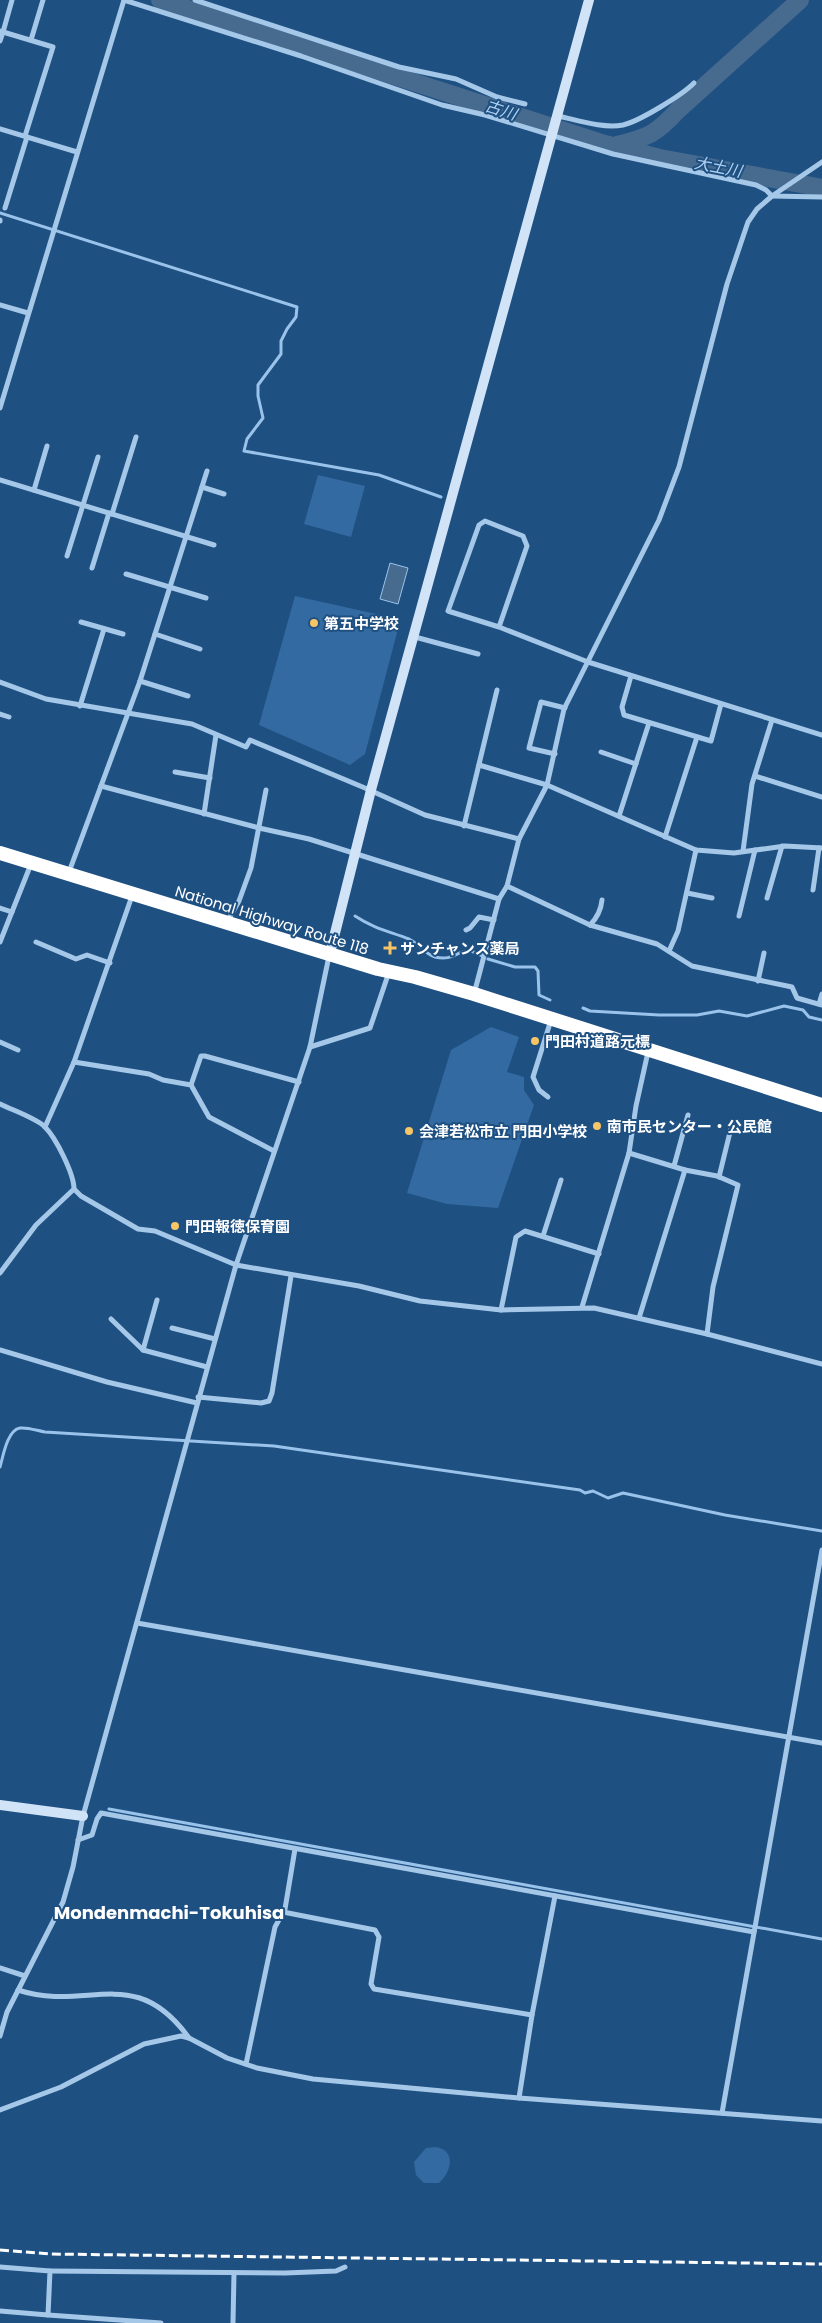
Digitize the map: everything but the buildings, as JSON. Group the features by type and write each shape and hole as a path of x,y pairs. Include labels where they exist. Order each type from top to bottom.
{"highway":[{"name":"National Highway Route 118","path":"0,853 227,924 390,972 474,994 822,1105"}],"street":[{"path":"0,41 1,32 12,0"},
{"path":"31,40 43,0"},
{"path":"0,408 124,0 301,56 442,105 485,115 612,154 756,185 766,190 772,196 822,197"},
{"path":"195,0 399,67 456,79 497,97 525,104"},
{"path":"0,2035 4,2018 63,1902 83,1816 236,1265 310,1047 330,953 371,790 415,637 590,0"},
{"path":"1,32 53,47 5,208"},
{"path":"557,117 606,125 624,125 657,108 694,83"},
{"path":"0,129 77,152"},
{"path":"474,994 499,899 507,886 518,838 547,785 564,708 660,520 679,467 736,252 748,222 757,209 772,196 820,165"},
{"path":"0,305 28,313"},
{"path":"92,568 136,438"},
{"path":"34,490 47,446"},
{"path":"67,556 98,457"},
{"path":"68,875 140,681 207,471"},
{"path":"0,480 214,545"},
{"path":"202,487 224,494"},
{"path":"499,627 527,546 523,536 485,521 479,525 448,611 499,627 588,662 822,735"},
{"path":"126,574 206,598"},
{"path":"81,622 123,634"},
{"path":"80,706 104,629"},
{"path":"155,634 200,649"},
{"path":"415,637 478,654"},
{"path":"631,676 622,712 711,742 722,704"},
{"path":"140,681 188,696"},
{"path":"0,682 46,699 128,714 162,717 192,724 246,747 250,740 371,790 425,815 518,838"},
{"path":"464,826 497,690"},
{"path":"555,754 530,748 541,702 564,708"},
{"path":"0,714 8,717"},
{"path":"743,852 752,784 772,720"},
{"path":"618,816 649,722"},
{"path":"204,814 216,735"},
{"path":"665,837 697,737"},
{"path":"601,752 636,764"},
{"path":"479,765 547,785 696,850 718,853 743,852 782,846 821,848 813,890"},
{"path":"175,772 210,778"},
{"path":"755,776 822,797"},
{"path":"101,786 204,814 309,839 499,899"},
{"path":"227,924 239,901 252,868 266,790"},
{"path":"767,898 782,846"},
{"path":"669,951 678,931 696,850"},
{"path":"739,916 755,850"},
{"path":"0,942 31,863"},
{"path":"507,886 590,925 657,944 692,966 792,987 797,998 820,1004 822,994"},
{"path":"686,893 712,898"},
{"path":"45,1127 74,1062 133,895"},
{"path":"590,925 595,920 602,900"},
{"path":"0,908 12,912"},
{"path":"466,930 470,928 478,916 494,920"},
{"path":"36,942 76,959 87,955 110,963"},
{"path":"758,981 764,953"},
{"path":"310,1047 370,1028 390,972"},
{"path":"548,1097 539,1090 533,1077 551,1019"},
{"path":"0,1042 18,1050"},
{"path":"582,1307 629,1153 636,1106 649,1050"},
{"path":"190,1085 201,1056 299,1082"},
{"path":"74,1062 149,1074 163,1080 190,1085 209,1117 274,1151"},
{"path":"0,1104 45,1127 68,1164 74,1179 74,1190 36,1225 0,1274"},
{"path":"674,1166 688,1115"},
{"path":"719,1177 732,1124"},
{"path":"629,1153 685,1170 719,1177 738,1186 713,1287 707,1334"},
{"path":"640,1318 685,1170"},
{"path":"543,1236 560,1180"},
{"path":"74,1190 138,1229 155,1231 236,1265 291,1276 359,1286 420,1302 501,1310 582,1307 640,1318 822,1364"},
{"path":"501,1310 516,1237 525,1231 598,1254"},
{"path":"0,1350 107,1382 197,1400 269,1401 272,1393 291,1276"},
{"path":"143,1350 157,1300"},
{"path":"111,1319 143,1350 207,1367"},
{"path":"172,1328 215,1339"},
{"path":"722,2114 822,1550"},
{"path":"137,1623 822,1744"},
{"path":"0,1806 83,1816"},
{"path":"78,1840 92,1835 97,1818 102,1814 754,1932"},
{"path":"246,2064 275,1926 283,1912 296,1848"},
{"path":"519,2098 532,2015 555,1896"},
{"path":"283,1912 375,1930 379,1937 371,1984 374,1989 532,2015"},
{"path":"0,1968 25,1976"},
{"path":"18,1990 47,1995 130,1994 148,2000 163,2010 180,2026 189,2038"},
{"path":"0,2110 61,2087 144,2044 172,2037 189,2038 227,2058 246,2064 313,2079 519,2098 822,2121"},
{"path":"0,2267 50,2271 234,2272 336,2271 345,2267"},
{"path":"48,2315 50,2271"},
{"path":"233,2323 234,2272"},
{"path":"0,2311 160,2323"}],"shaded area":[{"path":"318,475 365,486 351,537 304,524"},
{"path":"390,563 408,568 398,604 380,599"},
{"path":"295,596 390,617 398,629 365,754 350,765 259,725"},
{"path":"491,1027 519,1037 507,1072 524,1077 524,1090 534,1105 498,1208 447,1204 407,1193 451,1050"},
{"path":"436,2147 443,2149 447,2153 450,2162 449,2168 439,2183 424,2183 416,2175 414,2162 426,2148"}],"waterway":[{"name":"古川","path":"160,0 605,144 660,158 822,188"},
{"name":"古川","path":"617,145 637,140 657,130 800,0"},
{"path":"0,213 297,307 296,317 281,341 281,354 258,385 258,396 263,418 247,439 244,451 379,475 441,497"},
{"path":"355,916 375,927 409,939 435,957 449,957 468,951 482,956"},
{"path":"488,959 515,967 535,967 538,971 539,995 550,1000"},
{"path":"583,1008 590,1011 659,1015 697,1015 719,1011 747,1016 784,1006 803,1010 809,1017 822,1020"},
{"path":"0,1467 9,1439 20,1428 45,1432 274,1446 580,1490 585,1493 593,1491 608,1498 623,1493 725,1515 822,1531"},
{"path":"109,1809 822,1939"}],"railway":[{"path":"0,2250 50,2254 822,2264"}],"place":[{"name":"第五中学校","path":"314,623"},
{"name":"サンチャンス薬局","path":"390,948"},
{"name":"門田村道路元標","path":"535,1041"},
{"name":"南市民センター・公民館","path":"597,1126"},
{"name":"会津若松市立 門田小学校","path":"409,1131"},
{"name":"門田報徳保育園","path":"175,1226"}],"district":[{"name":"Mondenmachi-Tokuhisa","path":"169,1912"}],"water label":[{"name":"大土川","path":"718,167"}]}
